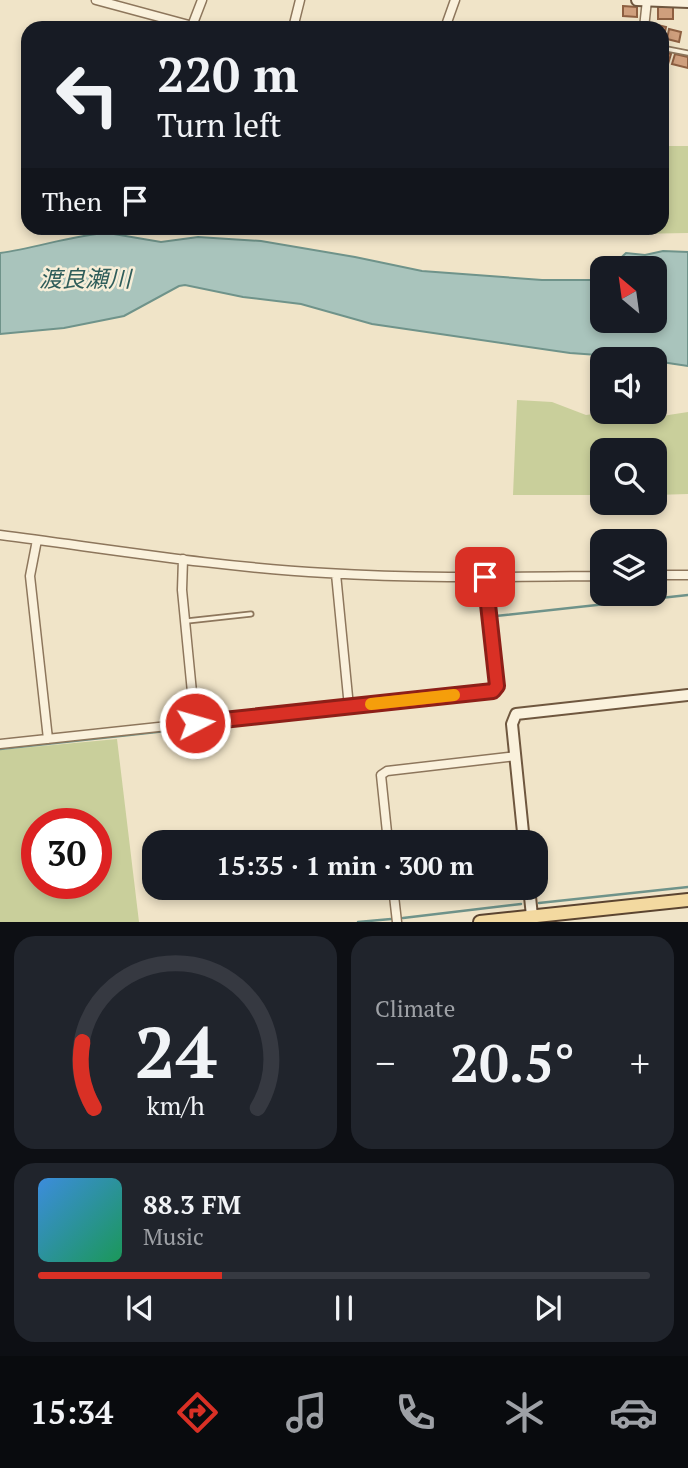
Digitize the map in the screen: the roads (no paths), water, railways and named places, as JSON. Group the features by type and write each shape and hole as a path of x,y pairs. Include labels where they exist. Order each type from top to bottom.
{"main road":[{"path":"480,922 688,900"}],"street":[{"path":"96,0 174,21"},
{"path":"197,21 202,0"},
{"path":"295,21 300,0"},
{"path":"448,21 455,0"},
{"path":"637,0 688,2"},
{"path":"645,21 647,0"},
{"path":"0,535 183,559 336,573 485,577 590,576"},
{"path":"37,540 30,576 48,739"},
{"path":"183,559 182,590 195,723"},
{"path":"336,573 349,707"},
{"path":"667,575 688,575"},
{"path":"0,744 493,691 497,686 485,577"},
{"path":"523,830 512,724 516,715 688,695"},
{"path":"387,830 381,775 383,773 516,757"},
{"path":"394,900 397,922"},
{"path":"530,900 532,916"}],"lane":[{"path":"669,50 688,54"},
{"path":"185,621 251,614"}],"water":[{"name":"渡良瀬川","path":"90,235 120,235 161,242 198,237 261,241 422,271 542,280 590,280 590,333 667,333 667,256 623,256 626,253 645,255 663,251 688,252 688,366 667,363 667,347 590,347 590,354 570,353 372,324 301,304 243,297 185,285 124,316 64,328 0,334 0,253"}],"waterway":[{"path":"494,621 496,616 688,595"},
{"path":"0,749 497,695 502,691 497,649"},
{"path":"539,903 688,887"},
{"path":"403,918 521,904"},
{"path":"358,922 391,919"}]}
